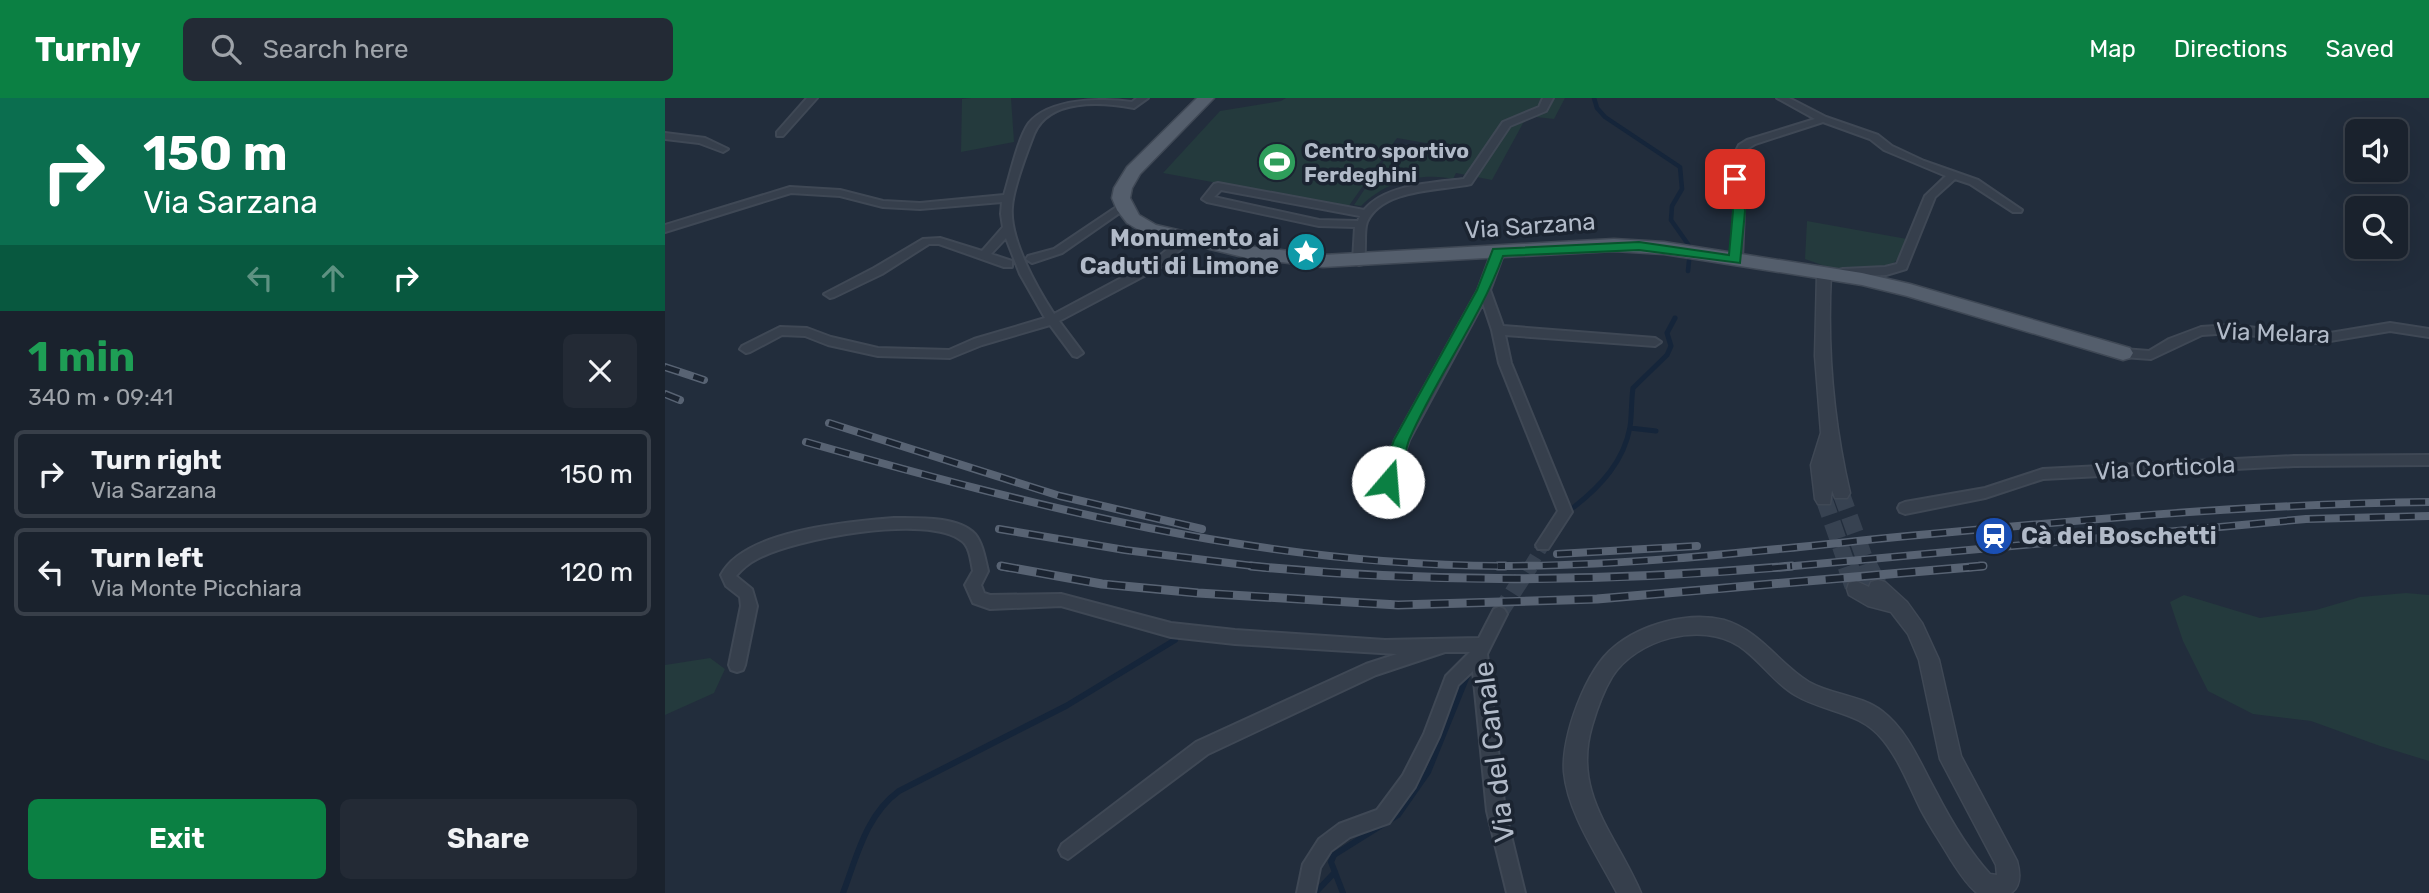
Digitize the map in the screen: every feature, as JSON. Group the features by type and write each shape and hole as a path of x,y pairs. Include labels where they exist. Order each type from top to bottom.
{"main road":[{"path":"1124,205 1121,198 1128,178 1206,98"},
{"name":"Via Sarzana","path":"1124,205 1133,219 1150,229 1283,258 1359,261 1639,246 1735,260 1910,290 2123,353"}],"street":[{"path":"780,134 812,98"},
{"path":"1077,353 1050,321 1023,268 1006,217 1007,198 1034,122 1046,110 1083,99 1101,98 1135,105 1143,98"},
{"path":"1359,261 1363,219 1375,203 1385,198 1467,182 1506,124 1543,108 1548,98"},
{"path":"1782,98 1823,119 1874,137 1888,148 1974,182 2017,210"},
{"path":"1735,260 1739,211 1735,179 1737,155 1741,148 1751,142 1800,129 1823,119"},
{"path":"665,136 701,140 723,149"},
{"path":"1833,496 1820,465 1828,431 1823,392 1824,274 1887,271 1902,266 1930,197 1953,174"},
{"path":"1218,186 1363,219 1319,223 1207,199 1218,186"},
{"path":"665,229 790,190 841,193 883,204 920,206 1007,198"},
{"path":"1033,259 1058,251 1124,205"},
{"path":"984,255 1009,228"},
{"path":"746,349 780,331 807,332 828,341 878,352 950,354 978,342 1050,321 1157,264 1187,239"},
{"path":"830,293 878,271 927,241 940,241 1008,264"},
{"path":"1388,482 1402,440 1484,290 1498,252"},
{"path":"1484,290 1498,330 1505,362 1565,512 1543,545"},
{"name":"Via Melara","path":"2123,353 2151,355 2173,342 2201,331 2231,328 2318,339 2390,327 2429,333"},
{"path":"1498,330 1655,342"},
{"name":"Via Corticola","path":"1905,508 1985,493 2043,474 2294,460 2429,460"},
{"path":"737,665 749,606 747,594 731,582 728,575 733,568 751,554 811,533 903,524 940,527 962,533 971,539 981,571 973,585 978,598 990,602 1062,600 1171,630 1235,637 1385,647 1445,645 1481,649"},
{"path":"1629,893 1578,788 1576,754 1582,726 1597,687 1613,661 1649,638 1675,628 1701,624 1739,635 1759,647 1784,674 1802,688 1860,709 1879,720 1897,743 1972,872 1983,884 1998,888 2007,882 2009,872 2006,860 1951,759 1929,660 1915,629 1878,588"},
{"path":"1856,589 1875,600 1896,605"},
{"name":"Via del Canale","path":"1499,614 1481,649 1496,811 1515,893"},
{"path":"1068,850 1202,748 1372,669 1445,645"},
{"path":"1306,893 1312,864 1325,845 1345,830 1383,817 1409,781 1431,737 1453,681 1481,649"}],"green space":[{"path":"1011,98 1014,142 961,152 962,99"},
{"name":"Centro sportivo Ferdeghini","path":"1286,98 1565,98 1554,119 1527,116 1492,180 1456,173 1453,179 1416,178 1392,185 1361,206 1354,205 1396,143 1466,155 1463,162 1471,151 1397,138 1348,207 1163,173 1220,111"},
{"path":"1807,221 1907,239 1898,259 1887,269 1836,270 1805,259"},
{"path":"2406,593 2429,595 2429,761 2311,721 2253,714 2208,691 2183,641 2170,602 2184,595 2260,618 2316,610 2360,597"},
{"path":"710,658 725,669 714,693 665,715 665,665"}],"waterway":[{"path":"1594,98 1597,108 1605,117 1680,167 1682,189 1672,206 1671,220 1690,247"},
{"path":"1688,271 1689,261"},
{"path":"1574,507 1610,472 1623,451 1630,427 1633,388 1667,355 1671,346 1667,333 1675,318"},
{"path":"1630,428 1656,431"},
{"path":"843,893 870,824 899,791 1066,706 1175,640"},
{"path":"1335,872 1331,862 1334,855 1398,815 1428,772 1467,676"},
{"path":"1315,893 1335,872"},
{"path":"1335,872 1343,893"}],"tunnel":[{"path":"1841,493 1868,568"},
{"path":"1824,499 1848,568"},
{"path":"1529,568 1543,545"},
{"path":"1499,614 1530,566"},
{"path":"1848,566 1856,589"},
{"path":"1868,568 1878,588"}],"railway":[{"path":"665,367 704,380"},
{"path":"665,394 680,400"},
{"path":"829,423 1060,496 1202,529"},
{"path":"806,442 978,489 1149,528 1323,555 1411,563 1501,566"},
{"path":"1501,566 1646,561 2157,514 2429,502"},
{"path":"1772,568 2306,519 2429,516"},
{"path":"999,529 1125,550 1258,567"},
{"path":"1557,554 1697,546"},
{"path":"1011,568 1001,566 1102,584 1198,593 1398,605 1597,599 1983,566"},
{"path":"1251,566 1258,567"},
{"path":"1258,567 1386,576 1521,579 1657,575 1792,566"},
{"path":"1963,568 1983,566"},
{"path":"1258,567 1269,568"}],"place":[{"name":"Centro sportivo Ferdeghini","path":"1277,162"},
{"name":"Monumento ai Caduti di Limone","path":"1306,252"},
{"name":"Cà dei Boschetti","path":"1994,536"}],"route":[{"path":"1388,482 1402,440 1457,334 1484,290 1498,252 1613,245 1664,248 1735,260 1739,211 1735,179"}]}
